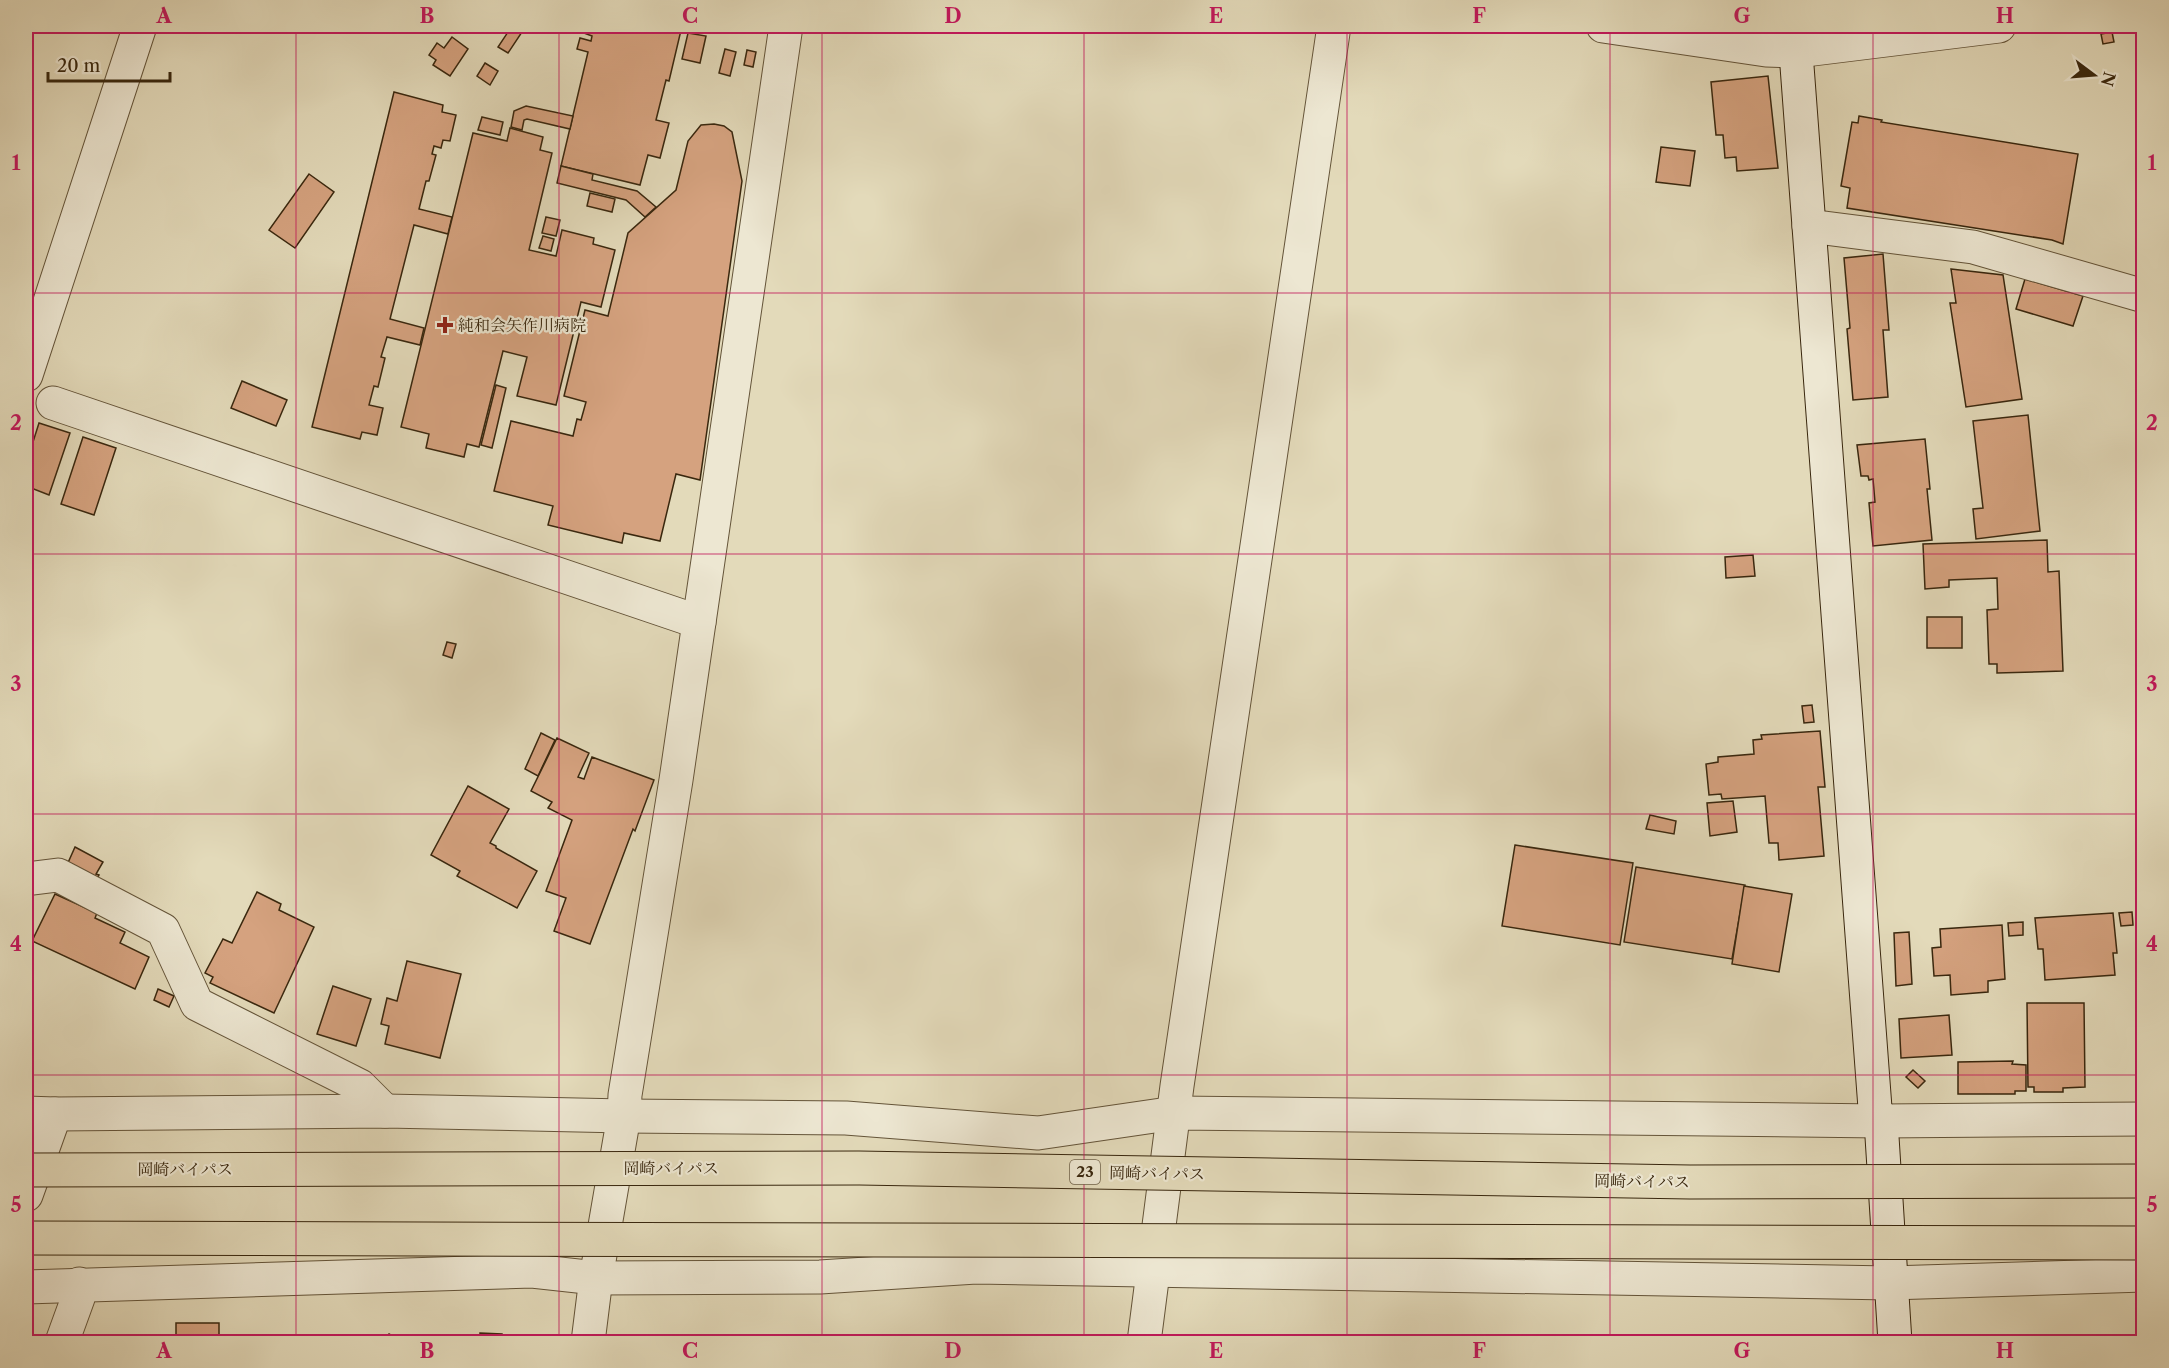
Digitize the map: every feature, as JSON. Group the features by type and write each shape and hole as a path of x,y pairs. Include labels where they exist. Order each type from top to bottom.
{"highway":[{"name":"岡崎バイパス","path":"26,1170 860,1168 1690,1182 2144,1181"},
{"path":"26,1238 2144,1243"}],"street":[{"path":"26,375 140,26"},
{"path":"588,1342 596,1278 624,1116 625,1095 676,780 786,26"},
{"path":"1144,1342 1179,1074 1334,26"},
{"path":"1603,26 1766,50 1796,38 1999,26"},
{"path":"1796,38 1875,1108 1881,1121 1895,1342"},
{"path":"1809,226 1973,247 2144,296"},
{"path":"53,402 699,622"},
{"path":"26,879 58,875 163,930 197,1004 360,1086 385,1111"},
{"path":"26,1195 40,1113 385,1111 846,1118 1038,1133 1175,1113 1881,1121 2144,1119"},
{"path":"26,1287 532,1271 596,1278 820,1278 976,1268 1890,1282 2144,1275"},
{"path":"62,1342 78,1298 79,1284"}],"building":[{"path":"512,26 522,32 508,53 498,47"},
{"path":"586,26 682,26 669,81 666,80 656,120 669,123 660,158 648,155 640,185 561,166 588,52 577,49 580,38 591,41 592,36 584,33"},
{"path":"2112,32 2114,42 2103,44 2101,34"},
{"path":"688,33 706,36 700,63 682,59"},
{"path":"452,37 468,49 450,76 433,65 436,60 429,55 437,43 444,48"},
{"path":"725,49 736,52 730,76 719,73"},
{"path":"747,50 756,52 753,67 744,65"},
{"path":"485,63 498,71 490,85 477,76"},
{"path":"1768,76 1778,168 1737,171 1736,157 1725,158 1723,135 1716,135 1711,82"},
{"path":"394,92 443,105 442,112 456,115 450,141 443,140 441,148 434,146 432,154 436,155 419,209 452,217 448,234 414,225 390,319 424,328 420,345 387,337 381,357 385,358 378,387 374,386 369,405 383,408 377,435 362,432 360,439 312,427"},
{"path":"526,106 573,116 570,129 527,119 524,120 522,130 511,127 514,111"},
{"path":"1859,116 1882,120 1881,122 2078,154 2063,244 2052,240 1847,208 1850,188 1841,186 1852,122 1858,123"},
{"path":"482,117 503,122 500,135 478,130"},
{"path":"701,125 724,126 732,132 742,181 700,480 676,474 660,541 624,533 622,543 548,525 553,506 494,491 511,421 573,436 577,419 581,420 586,402 564,396 585,310 608,316 628,233 676,190 688,141"},
{"path":"510,128 543,137 540,150 552,153 529,250 556,256 562,230 594,238 593,244 615,250 601,307 581,302 556,405 517,396 527,357 503,351 479,447 467,444 464,457 426,448 429,434 401,427 473,133 507,141"},
{"path":"1661,147 1695,151 1690,186 1656,182"},
{"path":"561,166 593,174 592,180 637,191 656,207 645,217 626,200 557,183"},
{"path":"309,174 334,192 295,248 269,230"},
{"path":"590,193 615,199 612,212 587,206"},
{"path":"546,217 560,220 556,236 542,233"},
{"path":"543,236 554,239 551,251 539,248"},
{"path":"1883,254 1889,330 1883,330 1888,397 1853,400 1844,258"},
{"path":"1951,269 2003,275 2022,399 1966,407 1950,303 1956,303"},
{"path":"2025,279 2083,296 2073,326 2016,309"},
{"path":"242,381 287,400 276,426 231,408"},
{"path":"496,385 506,388 492,448 481,445"},
{"path":"2028,415 2040,531 1976,539 1973,509 1983,508 1973,421"},
{"path":"39,423 70,433 49,495 26,486 26,464"},
{"path":"83,437 116,448 94,515 61,504"},
{"path":"1925,439 1932,540 1873,546 1869,503 1875,502 1873,479 1869,480 1868,476 1861,476 1857,445"},
{"path":"2047,540 2048,572 2059,571 2063,671 1997,673 1997,664 1989,664 1987,610 1998,609 1997,578 1949,580 1949,587 1925,589 1923,544"},
{"path":"1753,555 1755,576 1726,578 1725,557"},
{"path":"1927,617 1962,617 1962,648 1927,648"},
{"path":"447,642 456,644 452,658 443,655"},
{"path":"1812,705 1814,722 1804,723 1802,706"},
{"path":"1820,731 1825,787 1818,787 1824,856 1779,860 1778,843 1769,843 1765,796 1722,799 1721,794 1709,795 1706,764 1718,762 1718,757 1754,754 1753,740 1762,739 1761,735"},
{"path":"541,733 555,740 538,776 525,769"},
{"path":"557,738 589,753 578,777 584,779 592,757 654,780 590,944 554,931 566,898 546,891 572,820 548,808 552,802 531,791"},
{"path":"468,786 509,809 490,843 537,871 517,908 457,876 460,871 431,855"},
{"path":"1733,801 1737,832 1710,836 1707,803"},
{"path":"1650,815 1676,821 1674,834 1646,829"},
{"path":"1515,845 1633,863 1620,945 1502,926"},
{"path":"75,847 103,862 96,874 99,875 92,890 63,874"},
{"path":"1636,867 1745,885 1732,959 1624,942"},
{"path":"1744,886 1792,894 1779,972 1732,964"},
{"path":"257,892 281,904 279,910 314,927 274,1013 210,983 213,977 205,973 223,939 232,943"},
{"path":"55,894 97,913 95,918 125,932 120,943 149,957 135,989 32,941"},
{"path":"2132,912 2133,925 2121,926 2119,913"},
{"path":"2113,913 2117,953 2113,953 2115,975 2045,980 2043,949 2038,949 2035,918"},
{"path":"2023,922 2023,935 2009,936 2008,923"},
{"path":"2002,925 2005,979 1988,981 1988,992 1951,995 1950,975 1934,976 1932,948 1941,947 1940,929"},
{"path":"1909,932 1912,984 1896,986 1894,933"},
{"path":"407,961 461,974 440,1058 385,1044 389,1026 381,1024 387,998 397,1001"},
{"path":"333,986 371,999 356,1046 317,1034"},
{"path":"158,989 174,996 169,1007 154,1000"},
{"path":"2027,1003 2084,1003 2085,1087 2063,1088 2063,1092 2034,1092 2034,1087 2028,1087"},
{"path":"1949,1015 1952,1055 1901,1058 1899,1019"},
{"path":"2013,1061 2012,1064 2026,1065 2026,1091 2015,1091 2015,1094 1958,1094 1958,1062"},
{"path":"1913,1070 1925,1081 1918,1088 1906,1077"},
{"path":"176,1323 219,1323 219,1341 176,1341"},
{"path":"480,1333 502,1334 502,1342 480,1342"},
{"path":"389,1334 403,1342 383,1342"}],"place":[{"name":"純和会矢作川病院","path":"445,325"}]}
